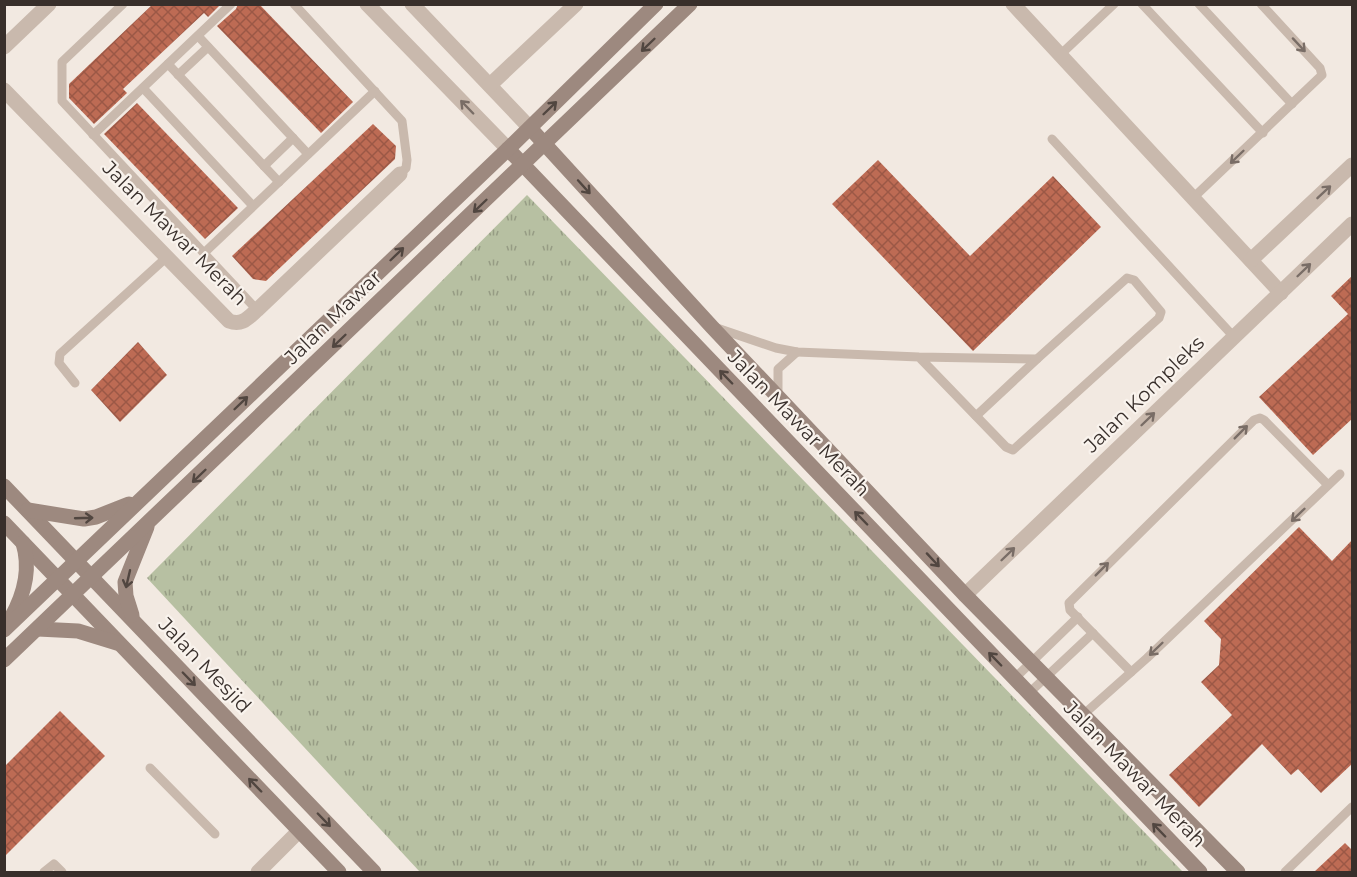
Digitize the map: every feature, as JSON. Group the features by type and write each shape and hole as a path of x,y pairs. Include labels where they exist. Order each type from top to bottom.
{"street":[{"path":"4,47 49,4"},
{"name":"Jalan Mawar Merah","path":"367,4 1200,873"},
{"name":"Jalan Mawar Merah","path":"412,4 545,143 712,327 965,595 1238,873"},
{"path":"490,85 576,4"},
{"name":"Jalan Mawar","path":"5,629 530,128 656,4"},
{"name":"Jalan Mawar","path":"4,660 690,4"},
{"path":"1013,4 1281,293"},
{"name":"Jalan Mawar Merah","path":"4,90 229,321 241,323 257,310 400,174"},
{"path":"1251,260 1353,165"},
{"name":"Jalan Kompleks","path":"965,595 1353,224"},
{"name":"Jalan Mesjid","path":"4,486 374,873"},
{"path":"28,510 84,519 96,517 138,501"},
{"path":"4,524 339,873"},
{"path":"148,524 125,582 126,596 133,618 149,637"},
{"path":"5,629 20,601 26,573 26,555 22,542"},
{"path":"38,629 78,631 119,643"},
{"path":"258,873 299,831"}],"lane":[{"path":"123,4 64,60 61,65 62,101 257,310"},
{"path":"93,135 231,4"},
{"path":"1060,55 1114,4"},
{"path":"1142,4 1263,133"},
{"path":"1199,4 1292,104"},
{"path":"1193,198 1320,78 1322,71 1261,4"},
{"path":"299,6 400,118 403,125 407,160 406,168 400,174"},
{"path":"198,36 308,154"},
{"path":"178,75 208,47"},
{"path":"168,64 279,182"},
{"path":"143,88 253,206"},
{"path":"204,253 375,91"},
{"path":"264,166 293,138"},
{"path":"1052,139 1234,337"},
{"path":"75,383 59,363 60,354 167,257"},
{"path":"919,357 976,416 1006,447 1013,450 1159,318 1161,312 1134,280 1127,278 976,416"},
{"path":"712,327 776,348 797,352 1037,359"},
{"path":"778,395 778,369 797,352"},
{"path":"1131,672 1078,617 1069,606 1071,599 1254,420 1260,418 1264,420 1328,485"},
{"path":"1084,714 1340,474"},
{"path":"1014,679 1078,617"},
{"path":"1029,693 1093,633"},
{"path":"150,768 215,834"},
{"path":"1285,873 1353,807"},
{"path":"44,873 54,864 62,873"}],"green space":[{"path":"527,195 1183,872 420,872 147,578"}],"building":[{"path":"153,4 221,4 208,17 204,13 123,89 127,93 94,124 69,98 69,84"},
{"path":"238,4 259,4 353,102 321,133 217,26 236,9"},
{"path":"137,103 238,208 205,239 104,134"},
{"path":"373,124 396,146 395,159 266,281 253,279 232,256"},
{"path":"878,160 970,256 1053,176 1101,227 973,351 832,204"},
{"path":"1353,275 1353,418 1313,455 1259,397 1348,314 1331,296"},
{"path":"138,342 167,375 120,422 91,390"},
{"path":"1299,527 1332,561 1353,539 1353,763 1321,793 1298,769 1291,775 1262,744 1199,807 1169,775 1232,715 1201,682 1219,665 1221,639 1204,621"},
{"path":"60,711 105,756 4,857 4,767"},
{"path":"1345,843 1353,851 1353,873 1313,873"}]}
